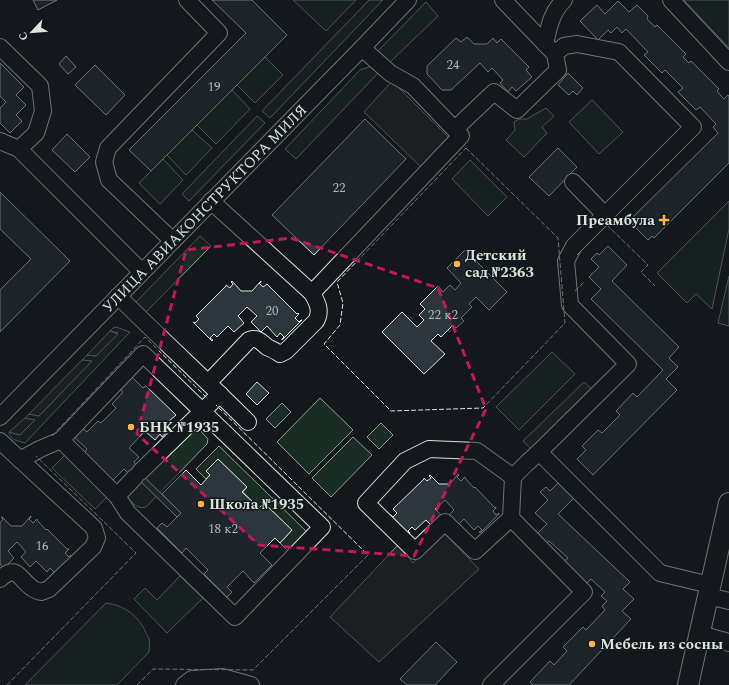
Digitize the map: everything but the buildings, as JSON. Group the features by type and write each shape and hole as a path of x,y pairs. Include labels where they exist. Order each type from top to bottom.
{"main road":[{"path":"688,685 729,503"}],"street":[{"path":"173,241 109,180 104,162 108,148 219,33 187,0"},
{"name":"УЛИЦА АВИАКОНСТРУКТОРА МИЛЯ","path":"0,417 408,0"},
{"path":"504,0 550,49"},
{"path":"455,129 494,92 517,110 558,70 550,49 550,24 554,13 564,0"},
{"path":"671,0 729,62"},
{"path":"513,477 477,451 429,449 405,461 366,503 415,551 444,522 475,551 511,518 513,477 628,364 570,305 566,261 574,246 693,126 619,52 577,44 550,49"},
{"path":"0,46 40,86 43,111 36,133 19,149"},
{"path":"312,293 461,136 413,86 404,87 362,48"},
{"path":"0,141 19,149 142,272"},
{"path":"573,182 605,215"},
{"path":"209,382 249,340 254,338 259,339 268,347 280,354 286,351 316,321 319,310 312,293 211,202"},
{"path":"118,296 209,382 248,422"},
{"path":"20,460 61,440 143,354 322,527 236,617 128,513 117,496 61,440"},
{"path":"117,496 220,394"},
{"path":"0,441 94,528 97,538 93,547 49,589 41,592 33,589 17,573 11,572 4,575 0,579"},
{"path":"539,452 660,573 709,590 729,601"},
{"path":"491,685 584,592 511,518"},
{"path":"700,634 727,642"},
{"path":"184,685 192,679 222,677 252,685"}],"highlighted area":[{"path":"291,238 438,288 486,409 414,556 259,545 137,434 186,250"}],"green space":[{"path":"293,0 356,0 326,31"},
{"path":"369,0 383,0 270,118 262,111"},
{"path":"684,0 729,0 729,48"},
{"path":"426,2 438,16 387,65 375,54"},
{"path":"265,57 283,75 255,103 237,85"},
{"path":"372,66 380,71 296,159 285,149 360,70"},
{"path":"232,90 250,109 216,144 197,125"},
{"path":"592,100 623,132 599,154 569,122"},
{"path":"546,108 554,116 542,127 547,133 524,157 506,140 515,130 514,122 519,119 527,119"},
{"path":"257,116 265,123 189,201 182,194"},
{"path":"192,130 212,148 186,175 167,155"},
{"path":"163,159 183,180 160,204 139,183"},
{"path":"470,160 507,197 488,216 452,179"},
{"path":"729,201 729,229 712,309 696,294 687,303 657,273"},
{"path":"200,236 211,246 145,313 135,303"},
{"path":"729,276 729,326 718,323"},
{"path":"116,327 130,332 25,443 11,437 9,432 20,435 34,421 25,418 29,414 39,416 91,361 82,360 87,355 96,356 118,333 110,331"},
{"path":"552,352 575,374 519,430 496,407"},
{"path":"320,398 353,430 309,474 277,442"},
{"path":"282,403 291,412 275,428 266,419"},
{"path":"381,423 393,435 379,449 367,437"},
{"path":"196,426 208,439 207,444 146,507 143,508 135,505 127,497"},
{"path":"353,437 372,455 331,497 312,478"},
{"path":"219,446 309,534 290,553 280,543 292,530 265,504 259,508 243,492 247,487 218,459 206,471 210,475 206,479 196,469"},
{"path":"65,455 108,496 95,509 52,468"},
{"path":"180,576 203,598 167,633 134,599 145,588 157,600"},
{"path":"106,603 119,606 130,612 139,621 149,638 149,652 117,685 25,685"}],"shaded area":[{"path":"392,81 451,140 422,168 364,112"},
{"path":"110,331 118,334 96,356 87,355"},
{"path":"82,360 92,361 39,416 29,414"},
{"path":"584,382 592,389 531,449 523,441"},
{"path":"25,418 35,420 20,435 9,432"},
{"path":"443,532 479,569 379,662 330,617 398,545 413,563"}],"fence":[{"path":"466,148 558,238 565,323 483,408 391,411 324,344 340,325 343,303 337,282 466,148"},
{"path":"577,255 607,225 648,265 641,272 655,286"},
{"path":"575,291 585,281"},
{"path":"52,436 145,337 208,399"},
{"path":"137,685 153,669 253,670 368,555 216,405"},
{"path":"7,685 136,553 36,456"}],"place":[{"name":"Преамбула","path":"664,220"},
{"name":"Детский сад №2363","path":"457,264"},
{"name":"БНК №1935","path":"131,427"},
{"name":"Школа №1935","path":"201,504"},
{"name":"Мебель из сосны","path":"592,644"}]}
